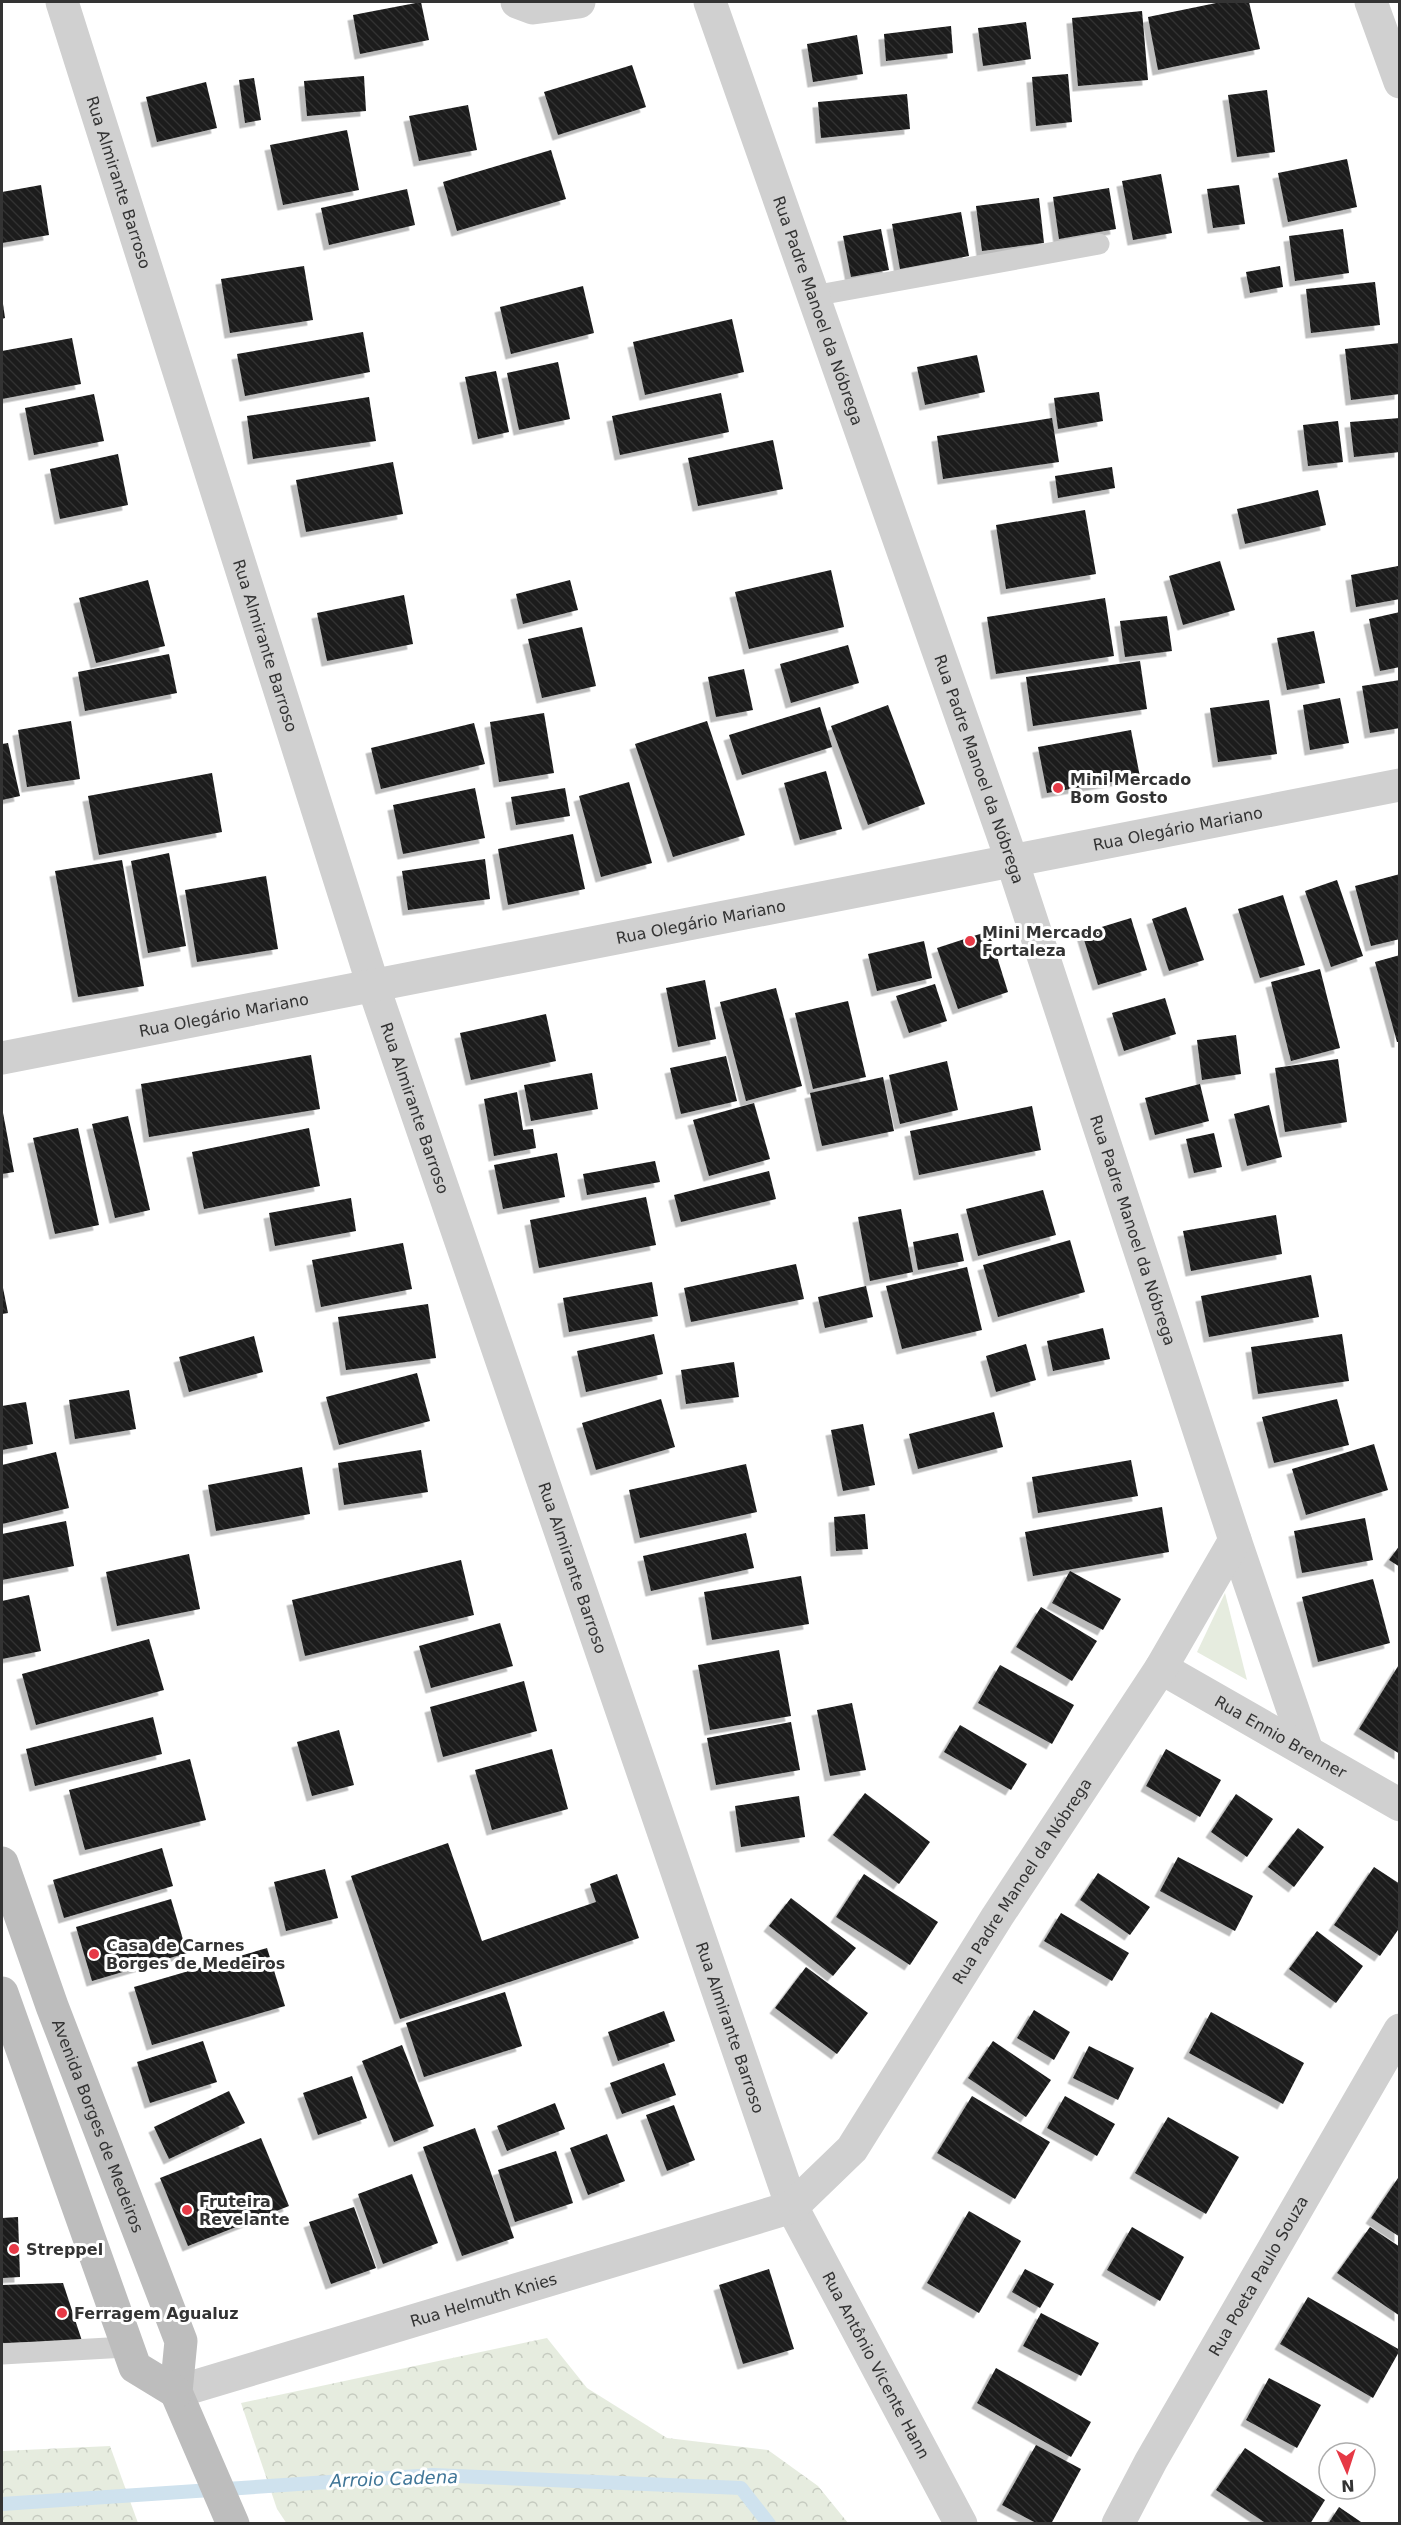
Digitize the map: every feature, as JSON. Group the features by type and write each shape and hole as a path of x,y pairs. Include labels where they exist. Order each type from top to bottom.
{"main road":[{"name":"Avenida Borges de Medeiros","path":"2,1863 56,2017 181,2341 176,2392"},
{"path":"2,1993 126,2347 135,2367 176,2392 233,2523"}],"street":[{"name":"Rua Almirante Barroso","path":"62,2 373,985 792,2207"},
{"path":"516,2 533,8 579,2"},
{"name":"Rua Padre Manoel da Nóbrega","path":"710,2 1012,861 1235,1540 1307,1751"},
{"path":"1371,2 1400,82"},
{"name":"Rua Olegário Mariano","path":"2,1058 1400,785"},
{"name":"Rua Padre Manoel da Nóbrega","path":"792,2207 852,2149 997,1917 1161,1668 1235,1540"},
{"name":"Rua Ennio Brenner","path":"1161,1668 1400,1805"},
{"name":"Rua Poeta Paulo Souza","path":"1118,2523 1151,2461 1400,2030"},
{"name":"Rua Helmuth Knies","path":"176,2392 792,2207"},
{"name":"Rua Antônio Vicente Hann","path":"792,2207 961,2523"}],"lane":[{"path":"813,296 1099,244"},
{"path":"2,2354 126,2347"}],"green space":[{"path":"1225,1593 1247,1680 1197,1652"},
{"path":"547,2338 587,2388 667,2438 768,2450 818,2486 848,2523 287,2524 277,2509 241,2403"},
{"path":"110,2446 138,2523 2,2523 2,2451"}],"building":[{"path":"421,2 429,40 360,54 353,15"},
{"path":"1221,2 1249,2 1260,49 1158,70 1148,17"},
{"path":"1142,11 1148,80 1078,86 1072,18"},
{"path":"1026,22 1031,59 983,66 978,28"},
{"path":"951,26 953,53 886,61 884,34"},
{"path":"857,35 863,74 813,82 807,44"},
{"path":"632,65 646,107 558,135 544,92"},
{"path":"1068,74 1072,122 1036,126 1032,77"},
{"path":"364,76 366,111 307,116 304,81"},
{"path":"254,78 261,120 245,123 239,80"},
{"path":"206,82 217,128 157,142 146,97"},
{"path":"1267,90 1275,152 1237,157 1228,95"},
{"path":"907,94 910,129 821,138 818,102"},
{"path":"468,105 477,150 419,161 409,116"},
{"path":"347,130 359,190 283,205 270,145"},
{"path":"551,150 566,199 457,231 443,182"},
{"path":"1347,159 1357,207 1288,222 1278,173"},
{"path":"1161,174 1172,233 1133,240 1122,181"},
{"path":"41,185 49,235 2,243 2,192"},
{"path":"1239,185 1245,224 1213,228 1207,189"},
{"path":"1109,188 1116,229 1059,239 1053,197"},
{"path":"407,189 415,225 329,245 321,208"},
{"path":"1039,198 1044,243 982,251 976,206"},
{"path":"961,212 969,256 900,269 892,224"},
{"path":"881,229 889,270 851,277 843,236"},
{"path":"1343,229 1349,273 1295,281 1289,236"},
{"path":"304,266 313,320 230,333 221,279"},
{"path":"1280,266 1283,287 1250,293 1246,272"},
{"path":"1375,282 1380,325 1311,333 1306,289"},
{"path":"583,286 594,333 511,354 500,307"},
{"path":"2,304 5,318 2,319"},
{"path":"732,319 744,372 645,395 633,342"},
{"path":"363,332 370,372 245,396 237,354"},
{"path":"72,338 81,384 2,399 2,351"},
{"path":"1400,343 1400,394 1351,400 1345,349"},
{"path":"977,355 985,392 925,405 917,367"},
{"path":"558,362 570,419 519,430 507,373"},
{"path":"496,371 509,432 478,439 465,377"},
{"path":"1099,392 1103,421 1058,429 1054,398"},
{"path":"721,393 729,432 620,455 612,416"},
{"path":"94,394 104,441 34,455 25,408"},
{"path":"369,397 376,441 253,459 247,416"},
{"path":"1052,418 1059,462 943,479 937,436"},
{"path":"1400,418 1400,452 1354,457 1350,422"},
{"path":"1338,421 1343,462 1308,466 1303,425"},
{"path":"773,440 783,489 698,506 688,458"},
{"path":"118,454 128,505 60,519 50,469"},
{"path":"393,462 403,514 306,532 296,480"},
{"path":"1112,467 1115,488 1058,498 1055,476"},
{"path":"1318,490 1326,525 1245,544 1237,509"},
{"path":"1085,510 1096,574 1006,589 996,525"},
{"path":"1220,561 1235,610 1183,625 1169,576"},
{"path":"1398,566 1400,599 1356,607 1351,575"},
{"path":"831,570 844,627 749,649 735,592"},
{"path":"148,580 165,646 96,663 79,598"},
{"path":"570,580 578,610 523,624 516,594"},
{"path":"404,595 413,644 327,661 317,613"},
{"path":"1105,598 1114,656 996,674 987,617"},
{"path":"1400,612 1400,667 1380,671 1369,619"},
{"path":"1167,616 1172,651 1125,657 1120,621"},
{"path":"582,627 596,686 542,698 528,639"},
{"path":"1314,631 1325,683 1287,690 1277,638"},
{"path":"848,645 859,683 791,703 780,664"},
{"path":"169,654 177,693 85,711 78,672"},
{"path":"1140,661 1147,709 1033,726 1026,677"},
{"path":"744,669 753,710 716,717 708,677"},
{"path":"1400,680 1400,728 1370,733 1362,686"},
{"path":"1340,698 1349,743 1310,750 1303,705"},
{"path":"1269,700 1277,754 1218,762 1210,708"},
{"path":"888,705 925,804 868,825 831,726"},
{"path":"820,707 832,747 742,775 729,735"},
{"path":"544,713 554,773 499,782 490,722"},
{"path":"71,721 80,779 27,787 18,730"},
{"path":"707,721 745,835 673,857 635,744"},
{"path":"474,723 485,764 381,789 371,748"},
{"path":"1131,730 1140,777 1047,793 1038,747"},
{"path":"8,743 20,796 2,800 2,744"},
{"path":"826,771 842,829 800,840 784,783"},
{"path":"212,773 222,832 99,855 88,796"},
{"path":"629,782 652,863 601,877 579,796"},
{"path":"475,788 485,838 403,854 393,805"},
{"path":"565,788 570,816 516,825 511,797"},
{"path":"573,834 585,889 508,905 498,849"},
{"path":"169,853 186,946 148,953 131,861"},
{"path":"485,859 490,899 408,910 402,871"},
{"path":"122,860 144,986 78,997 55,871"},
{"path":"1400,874 1400,939 1371,946 1355,886"},
{"path":"266,876 278,949 197,962 185,890"},
{"path":"1337,880 1363,956 1331,967 1305,891"},
{"path":"1283,895 1305,965 1260,978 1238,909"},
{"path":"1186,907 1204,960 1169,971 1152,919"},
{"path":"1131,918 1147,970 1098,985 1082,933"},
{"path":"989,931 1008,992 958,1009 937,948"},
{"path":"924,941 932,978 877,991 868,954"},
{"path":"1400,955 1400,1042 1397,1042 1375,962"},
{"path":"1320,969 1340,1048 1291,1061 1271,982"},
{"path":"705,980 716,1039 678,1047 666,988"},
{"path":"935,984 947,1021 909,1033 896,996"},
{"path":"776,988 802,1086 746,1101 720,1002"},
{"path":"1165,998 1176,1034 1124,1051 1112,1013"},
{"path":"848,1001 866,1077 813,1089 795,1013"},
{"path":"546,1014 556,1061 471,1080 460,1033"},
{"path":"1236,1035 1241,1074 1202,1080 1197,1040"},
{"path":"311,1055 320,1109 149,1137 141,1084"},
{"path":"726,1056 737,1101 681,1114 670,1068"},
{"path":"1338,1059 1347,1122 1285,1132 1275,1068"},
{"path":"947,1061 958,1110 900,1124 889,1075"},
{"path":"592,1073 598,1109 531,1121 524,1085"},
{"path":"883,1077 894,1131 822,1146 810,1093"},
{"path":"1200,1084 1209,1121 1155,1135 1145,1098"},
{"path":"517,1092 523,1130 533,1129 536,1148 494,1156 484,1099"},
{"path":"754,1103 770,1159 709,1176 693,1120"},
{"path":"1269,1105 1282,1157 1247,1166 1234,1114"},
{"path":"1032,1106 1041,1150 919,1175 910,1131"},
{"path":"2,1114 14,1172 2,1174"},
{"path":"128,1116 150,1210 115,1218 92,1124"},
{"path":"78,1128 99,1225 55,1234 33,1138"},
{"path":"309,1128 320,1186 204,1209 192,1152"},
{"path":"1214,1133 1222,1167 1194,1173 1186,1139"},
{"path":"557,1153 565,1197 503,1209 494,1165"},
{"path":"655,1161 660,1182 587,1195 583,1174"},
{"path":"769,1171 776,1199 681,1222 674,1195"},
{"path":"1043,1190 1056,1235 978,1256 966,1209"},
{"path":"646,1197 656,1245 539,1268 530,1220"},
{"path":"351,1198 356,1231 275,1246 269,1213"},
{"path":"901,1209 913,1272 870,1281 858,1217"},
{"path":"1276,1215 1282,1254 1191,1271 1183,1231"},
{"path":"958,1233 964,1261 918,1270 913,1242"},
{"path":"1070,1240 1085,1292 998,1317 983,1265"},
{"path":"403,1243 412,1289 321,1307 312,1260"},
{"path":"796,1264 804,1299 691,1322 684,1288"},
{"path":"967,1267 982,1330 902,1349 886,1286"},
{"path":"1311,1275 1319,1317 1209,1337 1201,1296"},
{"path":"652,1282 658,1316 569,1332 563,1298"},
{"path":"2,1283 8,1313 2,1314"},
{"path":"866,1286 873,1317 825,1328 818,1297"},
{"path":"428,1304 436,1358 346,1370 338,1317"},
{"path":"1103,1328 1110,1359 1053,1371 1047,1341"},
{"path":"654,1334 663,1374 586,1392 577,1351"},
{"path":"1342,1334 1349,1381 1258,1394 1251,1347"},
{"path":"254,1336 263,1372 189,1392 179,1357"},
{"path":"1026,1344 1036,1380 996,1392 986,1356"},
{"path":"734,1362 739,1397 686,1404 681,1370"},
{"path":"417,1373 430,1421 339,1445 326,1397"},
{"path":"129,1390 136,1429 75,1439 69,1400"},
{"path":"661,1399 675,1447 596,1470 582,1423"},
{"path":"1337,1399 1349,1445 1274,1463 1262,1417"},
{"path":"26,1402 33,1444 2,1450 2,1406"},
{"path":"994,1412 1003,1447 918,1469 909,1434"},
{"path":"863,1424 875,1485 843,1491 831,1430"},
{"path":"1374,1444 1388,1490 1306,1515 1292,1469"},
{"path":"421,1450 428,1492 344,1505 338,1463"},
{"path":"56,1452 69,1508 2,1524 2,1465"},
{"path":"1131,1460 1138,1496 1038,1513 1032,1477"},
{"path":"746,1464 757,1512 640,1538 629,1490"},
{"path":"302,1467 310,1514 216,1531 208,1485"},
{"path":"1162,1507 1169,1552 1033,1576 1025,1532"},
{"path":"865,1514 868,1549 836,1551 834,1517"},
{"path":"1365,1518 1373,1560 1302,1573 1294,1531"},
{"path":"66,1521 74,1566 2,1580 2,1534"},
{"path":"746,1533 754,1568 651,1591 643,1556"},
{"path":"1400,1545 1400,1567 1389,1560"},
{"path":"189,1554 200,1609 117,1626 106,1572"},
{"path":"461,1560 474,1615 305,1656 292,1600"},
{"path":"1070,1571 1121,1599 1103,1630 1052,1603"},
{"path":"801,1576 809,1624 712,1640 704,1592"},
{"path":"1373,1579 1390,1643 1318,1662 1302,1597"},
{"path":"29,1595 41,1651 2,1659 2,1601"},
{"path":"1041,1607 1097,1641 1072,1681 1016,1647"},
{"path":"500,1623 513,1666 431,1688 419,1646"},
{"path":"149,1639 164,1690 36,1725 22,1674"},
{"path":"779,1650 791,1716 710,1730 698,1665"},
{"path":"1400,1663 1400,1754 1359,1729"},
{"path":"1000,1665 1074,1705 1052,1744 978,1703"},
{"path":"524,1681 537,1731 443,1757 430,1707"},
{"path":"852,1703 866,1770 830,1776 817,1710"},
{"path":"153,1717 162,1754 35,1786 26,1749"},
{"path":"791,1722 800,1770 716,1785 707,1738"},
{"path":"960,1725 1027,1764 1011,1790 944,1752"},
{"path":"339,1730 354,1785 312,1796 297,1742"},
{"path":"552,1749 568,1809 492,1830 475,1770"},
{"path":"1166,1749 1221,1780 1200,1817 1146,1786"},
{"path":"190,1759 206,1820 85,1850 69,1790"},
{"path":"865,1793 930,1842 899,1884 833,1835"},
{"path":"1236,1794 1273,1819 1247,1857 1211,1832"},
{"path":"799,1796 805,1837 741,1847 735,1806"},
{"path":"1298,1828 1324,1847 1294,1887 1268,1867"},
{"path":"448,1843 482,1941 596,1902 590,1884 617,1874 639,1938 400,2019 351,1876"},
{"path":"162,1848 173,1886 64,1918 53,1880"},
{"path":"1178,1857 1253,1896 1235,1931 1160,1891"},
{"path":"1374,1867 1400,1884 1400,1927 1380,1956 1334,1925"},
{"path":"325,1869 338,1918 286,1931 274,1882"},
{"path":"1098,1873 1150,1907 1130,1935 1080,1900"},
{"path":"864,1874 938,1922 910,1965 836,1917"},
{"path":"791,1898 856,1948 833,1976 769,1926"},
{"path":"171,1899 187,1953 92,1981 76,1927"},
{"path":"1061,1913 1129,1953 1112,1981 1044,1941"},
{"path":"1317,1931 1363,1966 1336,2003 1289,1969"},
{"path":"267,1948 285,2006 152,2045 134,1987"},
{"path":"806,1967 868,2013 837,2054 775,2008"},
{"path":"505,1992 522,2046 424,2077 406,2023"},
{"path":"1034,2010 1070,2032 1054,2060 1017,2038"},
{"path":"664,2011 675,2041 618,2061 608,2032"},
{"path":"1211,2012 1304,2063 1283,2104 1189,2053"},
{"path":"203,2041 217,2082 150,2103 137,2062"},
{"path":"993,2041 1051,2080 1026,2117 968,2078"},
{"path":"402,2045 434,2126 394,2142 362,2061"},
{"path":"1089,2046 1134,2068 1118,2100 1073,2078"},
{"path":"664,2063 676,2095 622,2114 610,2083"},
{"path":"352,2076 367,2118 318,2135 303,2093"},
{"path":"229,2091 245,2123 169,2159 154,2127"},
{"path":"972,2096 1050,2142 1015,2199 937,2153"},
{"path":"1065,2096 1115,2124 1097,2156 1047,2128"},
{"path":"555,2103 565,2129 507,2151 497,2126"},
{"path":"674,2105 695,2160 667,2171 646,2115"},
{"path":"1168,2117 1239,2157 1206,2214 1135,2173"},
{"path":"475,2128 514,2238 462,2256 423,2147"},
{"path":"607,2134 625,2181 588,2195 570,2148"},
{"path":"261,2138 289,2206 188,2246 160,2178"},
{"path":"556,2151 573,2203 515,2222 498,2170"},
{"path":"412,2174 438,2243 383,2264 358,2194"},
{"path":"1400,2175 1400,2237 1371,2218"},
{"path":"354,2207 376,2268 331,2284 309,2222"},
{"path":"969,2211 1021,2241 979,2313 927,2283"},
{"path":"18,2217 20,2277 2,2278 2,2218"},
{"path":"1132,2227 1184,2257 1160,2301 1107,2270"},
{"path":"1370,2227 1400,2247 1400,2316 1337,2273"},
{"path":"769,2269 794,2349 743,2364 719,2285"},
{"path":"1025,2269 1054,2284 1040,2308 1012,2292"},
{"path":"63,2283 82,2341 2,2343 2,2285"},
{"path":"1308,2297 1400,2350 1373,2398 1280,2344"},
{"path":"1041,2313 1099,2343 1081,2376 1023,2346"},
{"path":"996,2368 1091,2422 1071,2457 977,2403"},
{"path":"1269,2378 1321,2405 1297,2448 1246,2420"},
{"path":"1036,2445 1081,2469 1051,2524 1038,2524 1002,2505"},
{"path":"1245,2448 1317,2495 1317,2501 1324,2501 1310,2524 1267,2524 1216,2490"},
{"path":"1339,2507 1364,2524 1328,2524"}],"waterway":[{"name":"Arroio Cadena","path":"2,2504 433,2475 741,2488 769,2524"}],"place":[{"name":"Mini Mercado Bom Gosto","path":"1058,788"},
{"name":"Mini Mercado Fortaleza","path":"970,941"},
{"name":"Casa de Carnes Borges de Medeiros","path":"94,1954"},
{"name":"Fruteira Revelante","path":"187,2210"},
{"name":"Streppel","path":"14,2249"},
{"name":"Ferragem Agualuz","path":"62,2313"}]}
